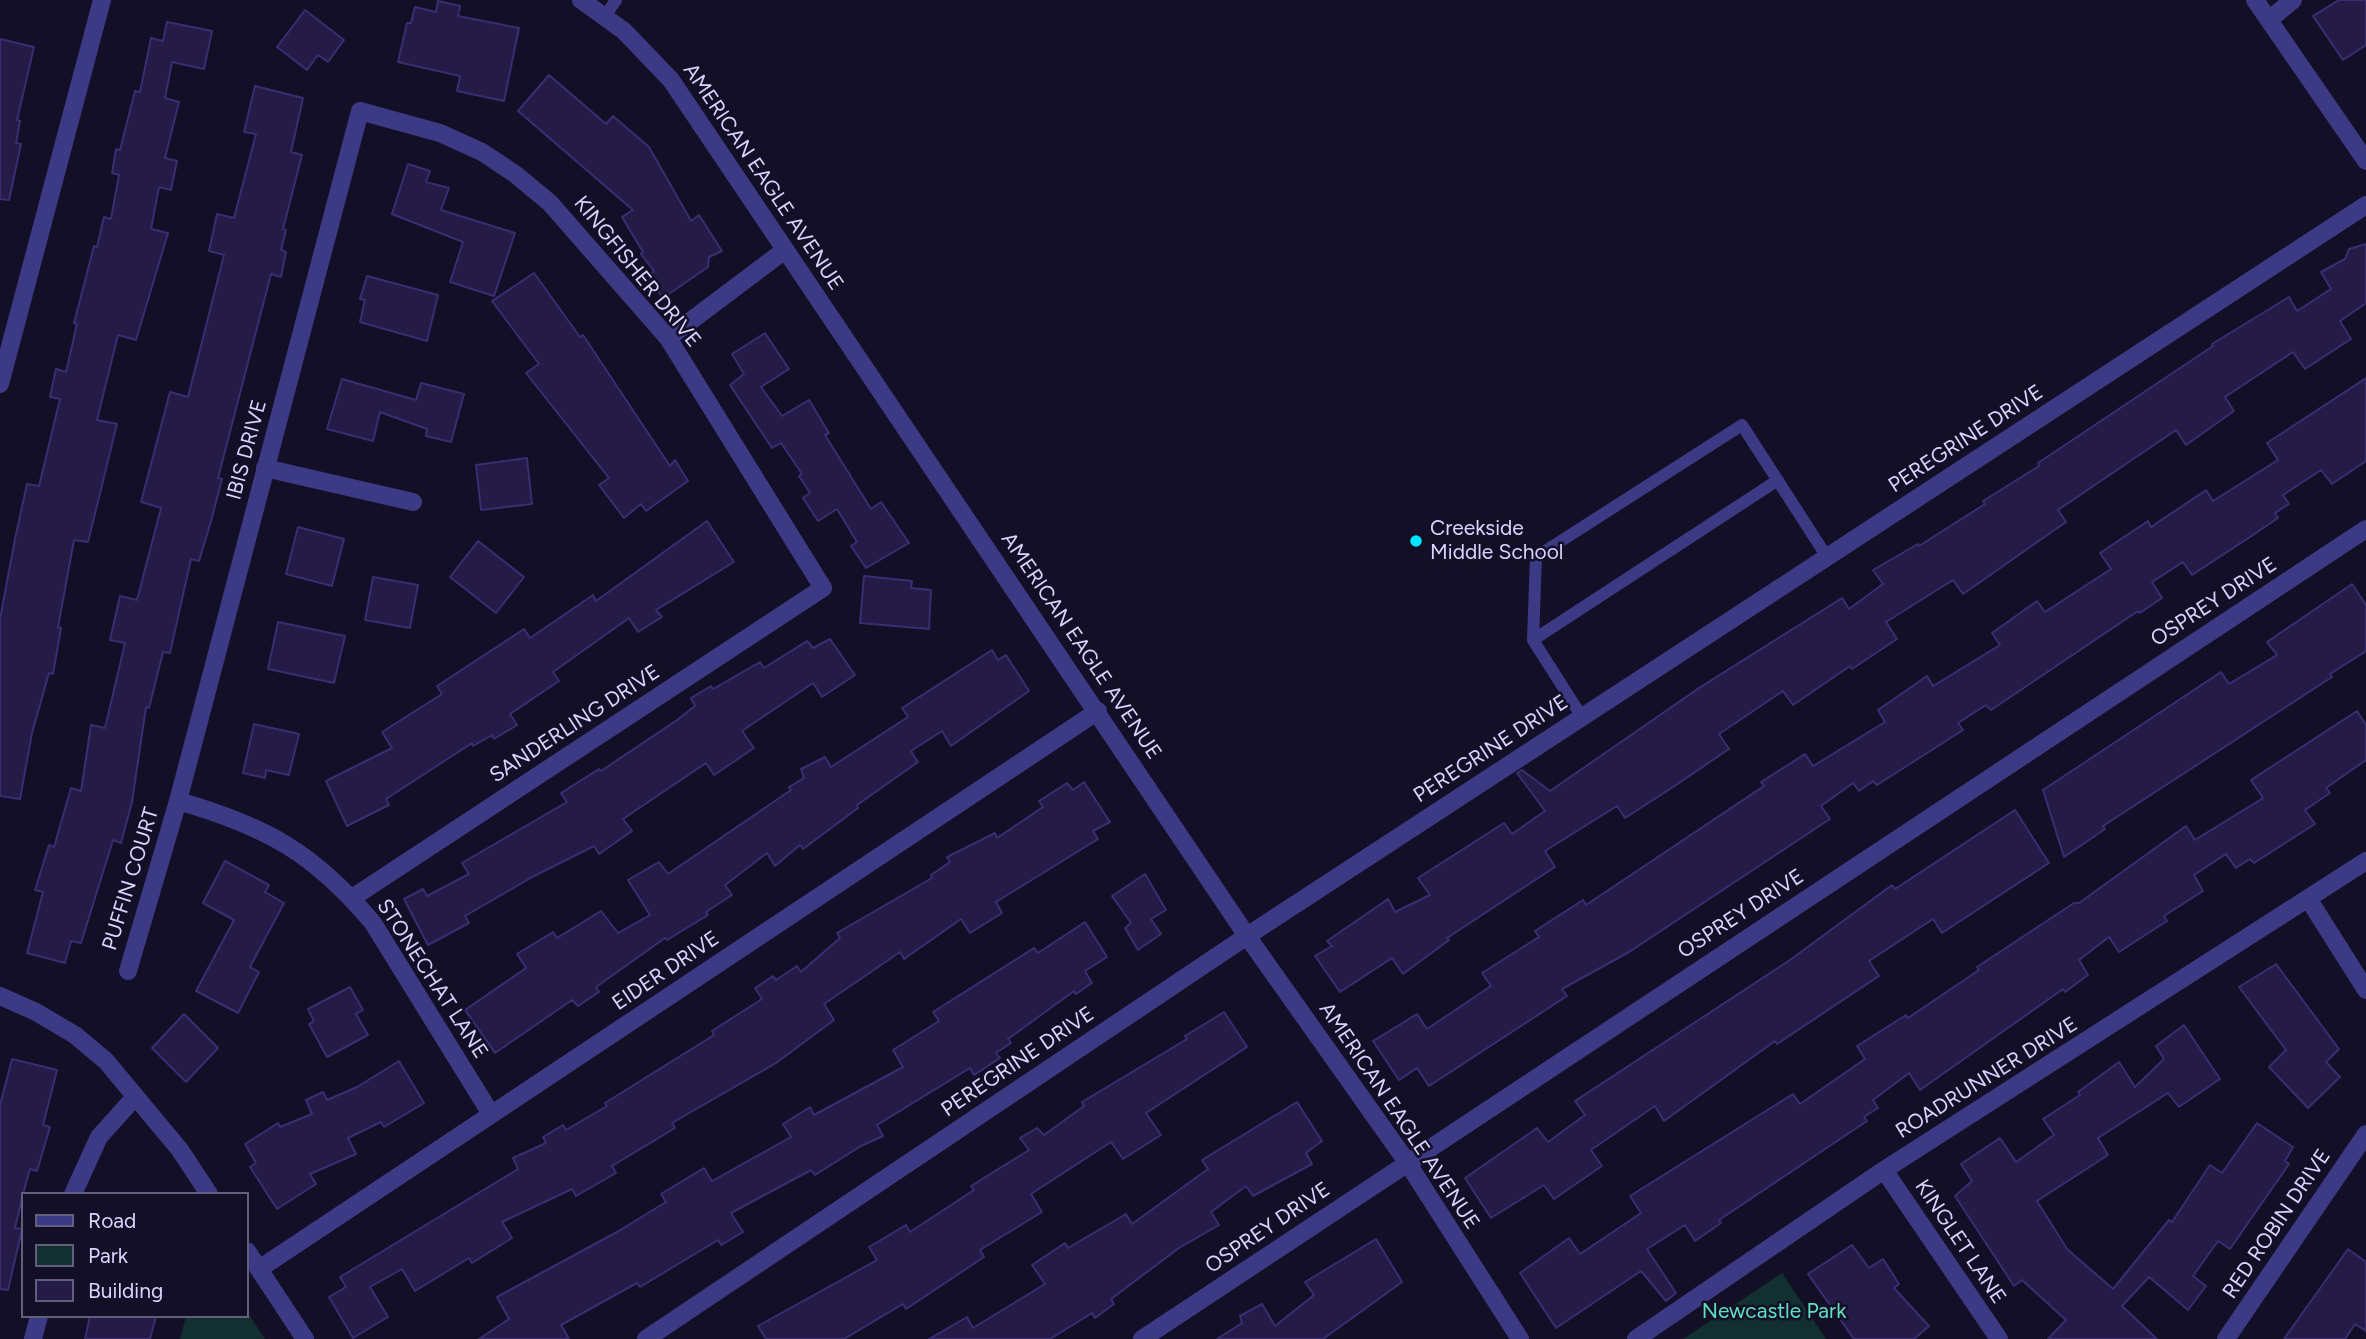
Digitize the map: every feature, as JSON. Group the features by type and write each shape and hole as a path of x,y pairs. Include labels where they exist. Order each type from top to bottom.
{"street":[{"path":"0,384 102,0"},
{"name":"AMERICAN EAGLE AVENUE","path":"581,0 605,16 649,54 671,80 1247,936 1407,1162 1520,1339"},
{"path":"2255,0 2366,161"},
{"path":"2270,19 2293,0"},
{"name":"KINGFISHER DRIVE","path":"360,111 440,133 482,152 515,174 550,203 668,338 823,588"},
{"name":"IBIS DRIVE","path":"178,801 360,111"},
{"name":"PEREGRINE DRIVE","path":"646,1339 1247,936 2366,205"},
{"path":"668,338 785,250"},
{"path":"265,468 414,502"},
{"name":"OSPREY DRIVE","path":"1142,1339 2366,529"},
{"name":"SANDERLING DRIVE","path":"352,898 823,588"},
{"name":"EIDER DRIVE","path":"259,1269 1098,711"},
{"name":"STONECHAT LANE","path":"178,801 235,817 276,837 309,859 352,898 373,923 491,1114"},
{"name":"PUFFIN COURT","path":"128,971 178,801"},
{"name":"ROADRUNNER DRIVE","path":"1636,1339 1884,1170 2366,862"},
{"path":"2309,900 2366,990"},
{"path":"0,996 36,1012 75,1035 106,1061 134,1098 180,1150 208,1192"},
{"path":"73,1192 99,1137 134,1098"},
{"name":"RED ROBIN DRIVE","path":"2226,1339 2366,1134"},
{"name":"KINGLET LANE","path":"1884,1170 1999,1339"},
{"path":"248,1252 305,1339"},
{"path":"33,1339 38,1318"}],"lane":[{"path":"605,16 616,0"},
{"path":"1582,717 1533,640 1536,557 1742,425 1827,557"},
{"path":"1533,640 1777,480"}],"green space":[{"name":"Newcastle Park","path":"1782,1273 1826,1339 1683,1339"},
{"path":"248,1314 265,1339 180,1339 185,1318 248,1318"}],"building":[{"path":"2339,0 2366,0 2366,45 2343,60 2313,16"},
{"path":"438,1 460,6 458,16 519,28 504,101 457,91 460,76 398,62 407,23 411,23 415,7 436,12"},
{"path":"305,10 344,40 328,62 318,55 307,70 277,47"},
{"path":"167,22 212,31 204,69 172,62 165,98 179,102 165,158 177,161 171,190 159,187 151,229 168,233 136,340 118,335 97,420 117,424 88,542 74,540 58,627 61,628 53,674 49,673 32,733 20,799 0,796 0,619 15,539 27,484 39,486 60,399 50,397 56,369 66,372 77,324 74,323 94,246 97,247 104,217 111,219 119,175 112,173 116,149 120,150 135,91 140,92 151,38 163,41"},
{"path":"0,39 34,47 17,120 20,121 16,143 21,144 9,200 0,199"},
{"path":"549,75 606,124 613,116 649,147 691,221 699,215 722,251 709,257 708,267 663,298 648,276 654,271 641,254 643,252 622,217 633,210 518,111"},
{"path":"255,86 303,98 291,152 302,155 283,229 286,230 281,250 286,252 281,277 271,274 218,478 222,479 211,521 199,561 191,559 170,653 163,652 149,708 146,707 132,802 121,843 113,840 81,943 71,941 65,963 27,953 43,892 35,890 49,845 54,847 71,788 81,791 91,725 105,728 125,643 110,640 120,596 137,600 161,508 141,502 170,392 188,397 224,255 209,251 217,214 234,218 256,134 244,132"},
{"path":"408,164 430,171 426,182 449,188 441,210 515,233 494,296 450,282 463,242 392,214"},
{"path":"2366,244 2366,303 2340,321 2351,339 2305,369 2293,352 2225,397 2234,411 2186,445 2176,430 2058,510 2066,522 1963,594 1953,580 1886,622 1897,639 1852,669 1850,666 1793,705 1783,691 1719,734 1729,749 1673,787 1625,818 1617,806 1545,851 1555,867 1447,938 1449,940 1403,974 1392,958 1340,992 1315,956 1332,946 1327,941 1388,899 1395,912 1430,895 1418,878 1504,823 1512,834 1545,811 1517,773 1522,770 1550,791 1699,688 1842,598 1849,609 1883,584 1873,570 1918,544 1919,546 1985,504 1983,501 2039,466 2038,463 2213,346 2212,344 2289,297 2297,311 2331,289 2321,272 2345,259 2349,249"},
{"path":"534,273 580,337 583,335 670,466 675,460 688,481 646,511 641,504 624,518 599,485 609,478 526,373 539,364 492,301"},
{"path":"367,276 438,295 427,341 360,322 365,300 360,299"},
{"path":"765,333 789,369 761,387 782,416 809,400 829,433 825,435 871,509 881,502 909,543 866,568 851,546 857,542 837,509 818,521 803,498 810,493 799,476 802,474 781,443 772,448 730,385 744,374 732,354"},
{"path":"2366,378 2366,461 2332,484 2321,470 2283,495 2289,504 2275,513 2278,518 2250,537 2192,575 2183,562 2152,582 2162,598 2140,613 2138,611 1991,710 1986,705 1958,723 1963,730 1877,785 1873,781 1859,791 1853,783 1821,806 1830,819 1629,952 1562,989 1567,996 1429,1086 1417,1068 1399,1080 1373,1041 1417,1014 1427,1029 1491,986 1482,973 1539,937 1535,931 1583,900 1586,905 1764,786 1761,782 1805,754 1813,766 1885,722 1878,710 1927,676 1933,686 2000,645 1992,633 2037,601 2045,612 2111,569 2100,553 2148,521 2151,527 2206,490 2213,501 2278,460 2267,443"},
{"path":"342,379 416,400 421,383 464,394 451,442 426,436 427,429 380,412 373,441 327,429"},
{"path":"527,458 532,504 481,510 476,465"},
{"path":"707,521 734,562 656,610 662,617 638,632 629,618 553,672 559,681 510,714 517,725 494,739 492,735 473,746 472,743 386,799 389,805 347,826 326,781 392,748 382,732 442,694 437,686 524,629 530,638 593,595 596,601"},
{"path":"298,527 344,539 332,586 286,574"},
{"path":"478,541 524,577 496,613 450,577"},
{"path":"864,576 912,581 911,588 931,590 929,629 860,623"},
{"path":"373,577 418,585 410,628 365,620"},
{"path":"2352,584 2366,605 2366,651 2330,674 2332,677 2103,826 2105,829 2064,857 2043,790 2221,672 2229,684 2277,655 2267,642"},
{"path":"278,622 345,636 334,683 268,669"},
{"path":"830,639 855,675 822,697 813,683 742,731 754,748 714,775 706,763 623,819 632,831 599,854 594,846 534,876 465,916 469,923 428,945 404,899 423,889 427,896 469,874 462,863 567,802 561,793 599,769 601,771 677,720 695,706 691,698 711,686 713,689 760,662 764,668 807,641 813,648"},
{"path":"992,650 998,660 1006,655 1029,691 951,746 942,731 911,751 918,762 857,805 858,808 803,849 800,845 775,866 767,853 725,885 732,895 706,912 708,915 667,940 665,938 596,987 599,992 578,1006 572,1000 495,1053 465,1010 526,968 517,954 553,932 557,938 601,911 618,933 650,915 628,880 659,862 668,874 791,790 789,787 804,778 801,769 825,757 831,767 908,717 902,708"},
{"path":"2357,711 2366,725 2366,760 2326,788 2330,793 2305,810 2315,824 2254,863 2250,859 2236,868 2226,854 2194,875 2203,891 2164,916 2167,921 2119,952 2109,937 2079,960 2088,975 2065,992 2063,989 1920,1090 1909,1073 1873,1100 1878,1108 1864,1117 1867,1121 1719,1220 1721,1223 1695,1241 1685,1225 1647,1249 1676,1293 1666,1301 1641,1271 1556,1328 1520,1273 1569,1238 1580,1254 1641,1213 1630,1196 1793,1094 1800,1104 1865,1059 1857,1046 1906,1015 1908,1018 1979,970 1977,967 2074,903 2079,903 2186,826 2195,840 2263,798 2251,780"},
{"path":"254,724 299,734 289,775 266,770 265,778 243,773"},
{"path":"1084,782 1110,822 1093,831 1098,839 996,902 1002,913 970,933 961,919 904,959 900,952 824,1004 834,1020 776,1063 672,1123 675,1128 612,1166 616,1173 576,1196 572,1189 502,1222 512,1238 472,1263 469,1258 415,1291 402,1269 370,1287 388,1317 353,1338 329,1297 346,1287 340,1277 518,1169 513,1158 546,1143 543,1137 563,1125 566,1130 607,1106 605,1103 714,1035 712,1031 762,999 755,988 773,976 776,980 797,966 801,972 840,938 837,933 932,878 931,875 950,862 947,857 995,833 997,838 1043,807 1039,801 1067,783 1073,790"},
{"path":"2015,810 2049,863 1942,933 1933,919 1869,961 1879,976 1777,1044 1775,1041 1664,1121 1655,1106 1591,1150 1602,1166 1554,1199 1544,1185 1491,1218 1465,1178 1537,1128 1548,1142 1585,1115 1575,1101 1790,960 1892,885 1895,889"},
{"path":"225,861 269,885 265,892 284,903 250,967 259,972 238,1013 196,991 234,920 203,903"},
{"path":"1145,874 1166,910 1151,919 1161,934 1138,950 1125,928 1131,923 1112,896"},
{"path":"1085,922 1107,957 1085,971 1092,983 1076,994 1074,991 1008,1039 1011,1043 996,1053 1000,1058 974,1075 970,1068 877,1125 883,1136 861,1146 815,1175 811,1170 731,1213 743,1232 721,1245 718,1240 640,1287 637,1283 561,1325 569,1339 479,1339 509,1319 497,1297 617,1232 666,1202 661,1194 704,1168 712,1181 791,1137 783,1124 810,1107 814,1115 903,1067 893,1050 939,1021 933,1012 1034,948 1038,953"},
{"path":"2276,964 2339,1049 2326,1062 2340,1077 2308,1108 2269,1067 2286,1050 2239,987"},
{"path":"350,987 363,1010 356,1014 368,1035 327,1057 309,1024 314,1021 308,1009"},
{"path":"1224,1012 1247,1047 1146,1113 1161,1135 1123,1159 1111,1142 1031,1194 1042,1212 980,1250 984,1257 906,1309 903,1304 844,1339 766,1339 758,1326 877,1260 869,1247 906,1225 910,1232 974,1190 971,1186 1029,1150 1020,1138 1037,1128 1044,1135 1084,1106 1082,1102 1187,1039 1185,1036"},
{"path":"184,1014 218,1048 186,1082 152,1048"},
{"path":"2184,1025 2220,1079 2179,1107 2168,1093 2098,1138 2108,1155 2037,1201 2067,1249 2113,1289 2169,1220 2172,1222 2210,1165 2222,1173 2257,1123 2293,1147 2285,1161 2289,1164 2230,1249 2218,1241 2193,1276 2206,1286 2188,1310 2149,1277 2122,1306 2157,1339 2048,1339 2066,1320 2022,1280 2014,1286 1955,1196 1972,1181 1961,1164 2000,1138 2016,1162 2054,1135 2043,1119 2080,1095 2078,1092 2119,1062 2135,1087 2164,1059 2156,1046"},
{"path":"12,1059 57,1070 43,1125 50,1127 37,1171 30,1169 24,1192 21,1192 15,1228 21,1229 21,1233 8,1290 0,1289 0,1105"},
{"path":"399,1061 424,1103 384,1127 381,1122 348,1138 356,1154 310,1174 316,1184 277,1209 250,1167 256,1163 245,1144 278,1123 280,1127 312,1114 306,1100 323,1092 327,1100 357,1087"},
{"path":"1297,1102 1322,1141 1306,1153 1312,1164 1253,1196 1246,1186 1211,1212 1219,1225 1179,1248 1111,1299 1114,1304 1095,1318 1092,1313 1050,1339 929,1339 967,1317 973,1328 1045,1284 1032,1265 1065,1243 1068,1248 1126,1214 1132,1224 1208,1169 1202,1160"},
{"path":"1376,1239 1402,1282 1323,1339 1217,1339 1242,1323 1240,1316 1262,1304 1275,1326 1314,1295 1305,1282"},
{"path":"1852,1245 1869,1268 1883,1259 1899,1284 1894,1288 1929,1326 1914,1339 1854,1339 1808,1274"},
{"path":"2348,1249 2366,1262 2366,1331 2355,1324 2345,1339 2284,1339"},
{"path":"90,1318 155,1318 150,1339 85,1339"}],"place":[{"name":"Creekside Middle School","path":"1416,541"}]}
